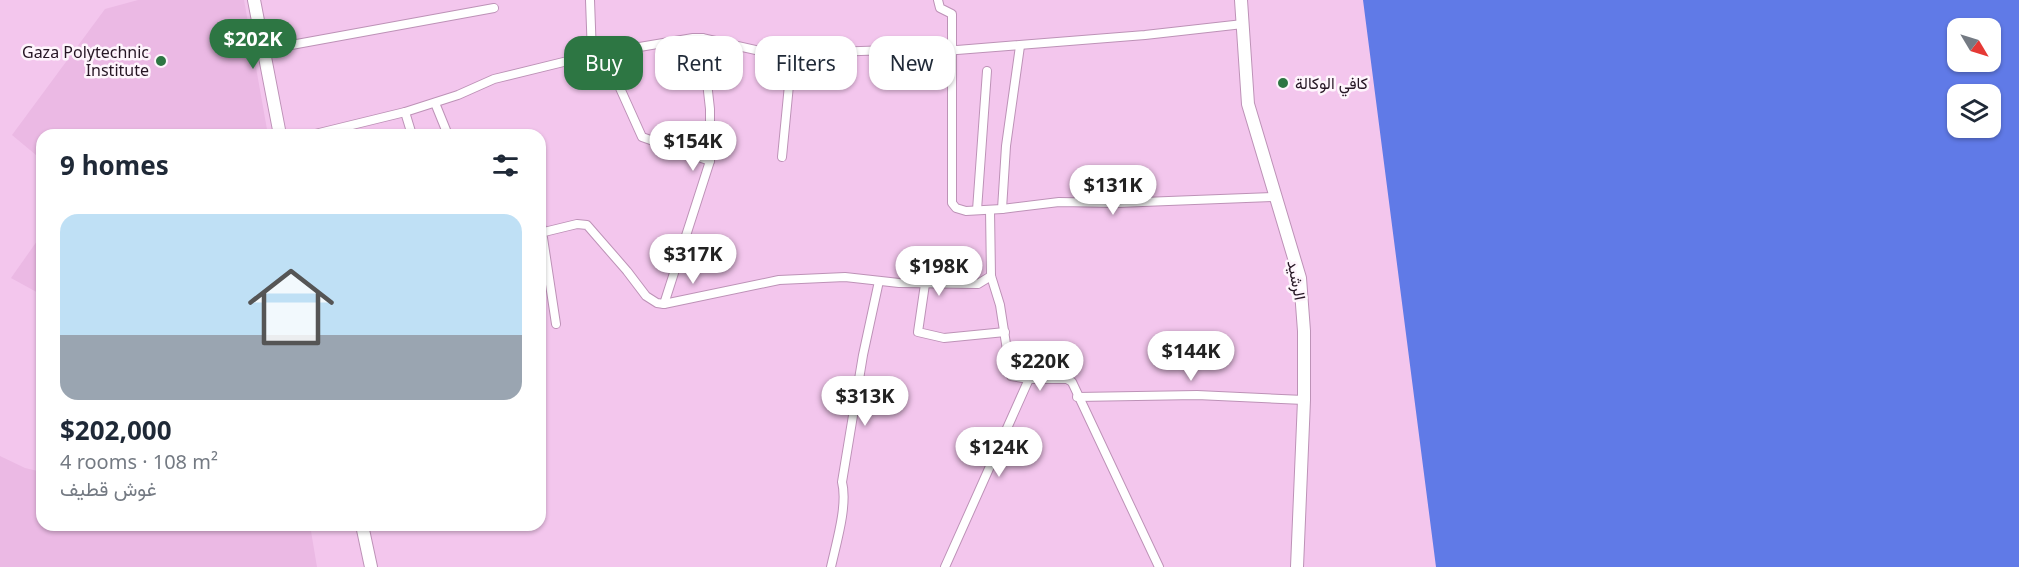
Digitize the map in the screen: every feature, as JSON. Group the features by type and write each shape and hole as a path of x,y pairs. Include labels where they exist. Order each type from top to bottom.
{"main road":[{"path":"254,0 279,129"},
{"name":"الرشيد","path":"1241,0 1248,104 1300,278 1304,331 1304,400 1297,567"},
{"path":"363,531 371,567"}],"street":[{"path":"590,0 591,36"},
{"path":"938,0 940,8 952,14 951,36"},
{"path":"264,50 494,8"},
{"path":"955,50 1020,46 1243,24"},
{"path":"1002,209 1006,146 1020,46"},
{"path":"336,129 435,103 494,79 564,62"},
{"path":"977,210 987,71"},
{"path":"621,90 642,137 710,161"},
{"path":"664,304 710,161 708,90"},
{"path":"782,157 789,90"},
{"path":"951,90 952,203 956,208 966,211 1059,202 1116,203 1274,197"},
{"path":"435,103 446,129"},
{"path":"405,112 410,129"},
{"path":"990,210 991,276 1000,305 1011,376 1029,379 1067,379 1072,382 1077,397 1159,567"},
{"path":"546,232 577,224 587,225 646,296 657,303 664,304 779,280 845,277 925,284 978,284 991,276"},
{"path":"546,263 556,324"},
{"path":"831,567 842,508 844,488 842,482 863,355 879,281"},
{"path":"925,284 918,332 944,338 1005,332"},
{"path":"945,567 1029,379"},
{"path":"1077,397 1197,395 1304,400"}],"shaded area":[{"name":"Gaza Polytechnic Institute","path":"138,0 244,0 267,129 36,129 36,155 12,135 105,9"},
{"path":"36,243 36,292 11,278"},
{"path":"0,456 36,471 36,531 311,531 317,567 0,567"}],"water":[{"path":"1363,0 2019,0 2019,567 1436,567"}],"place":[{"name":"Gaza Polytechnic Institute","path":"161,61"},
{"name":"كافي الوكالة","path":"1283,83"}]}
